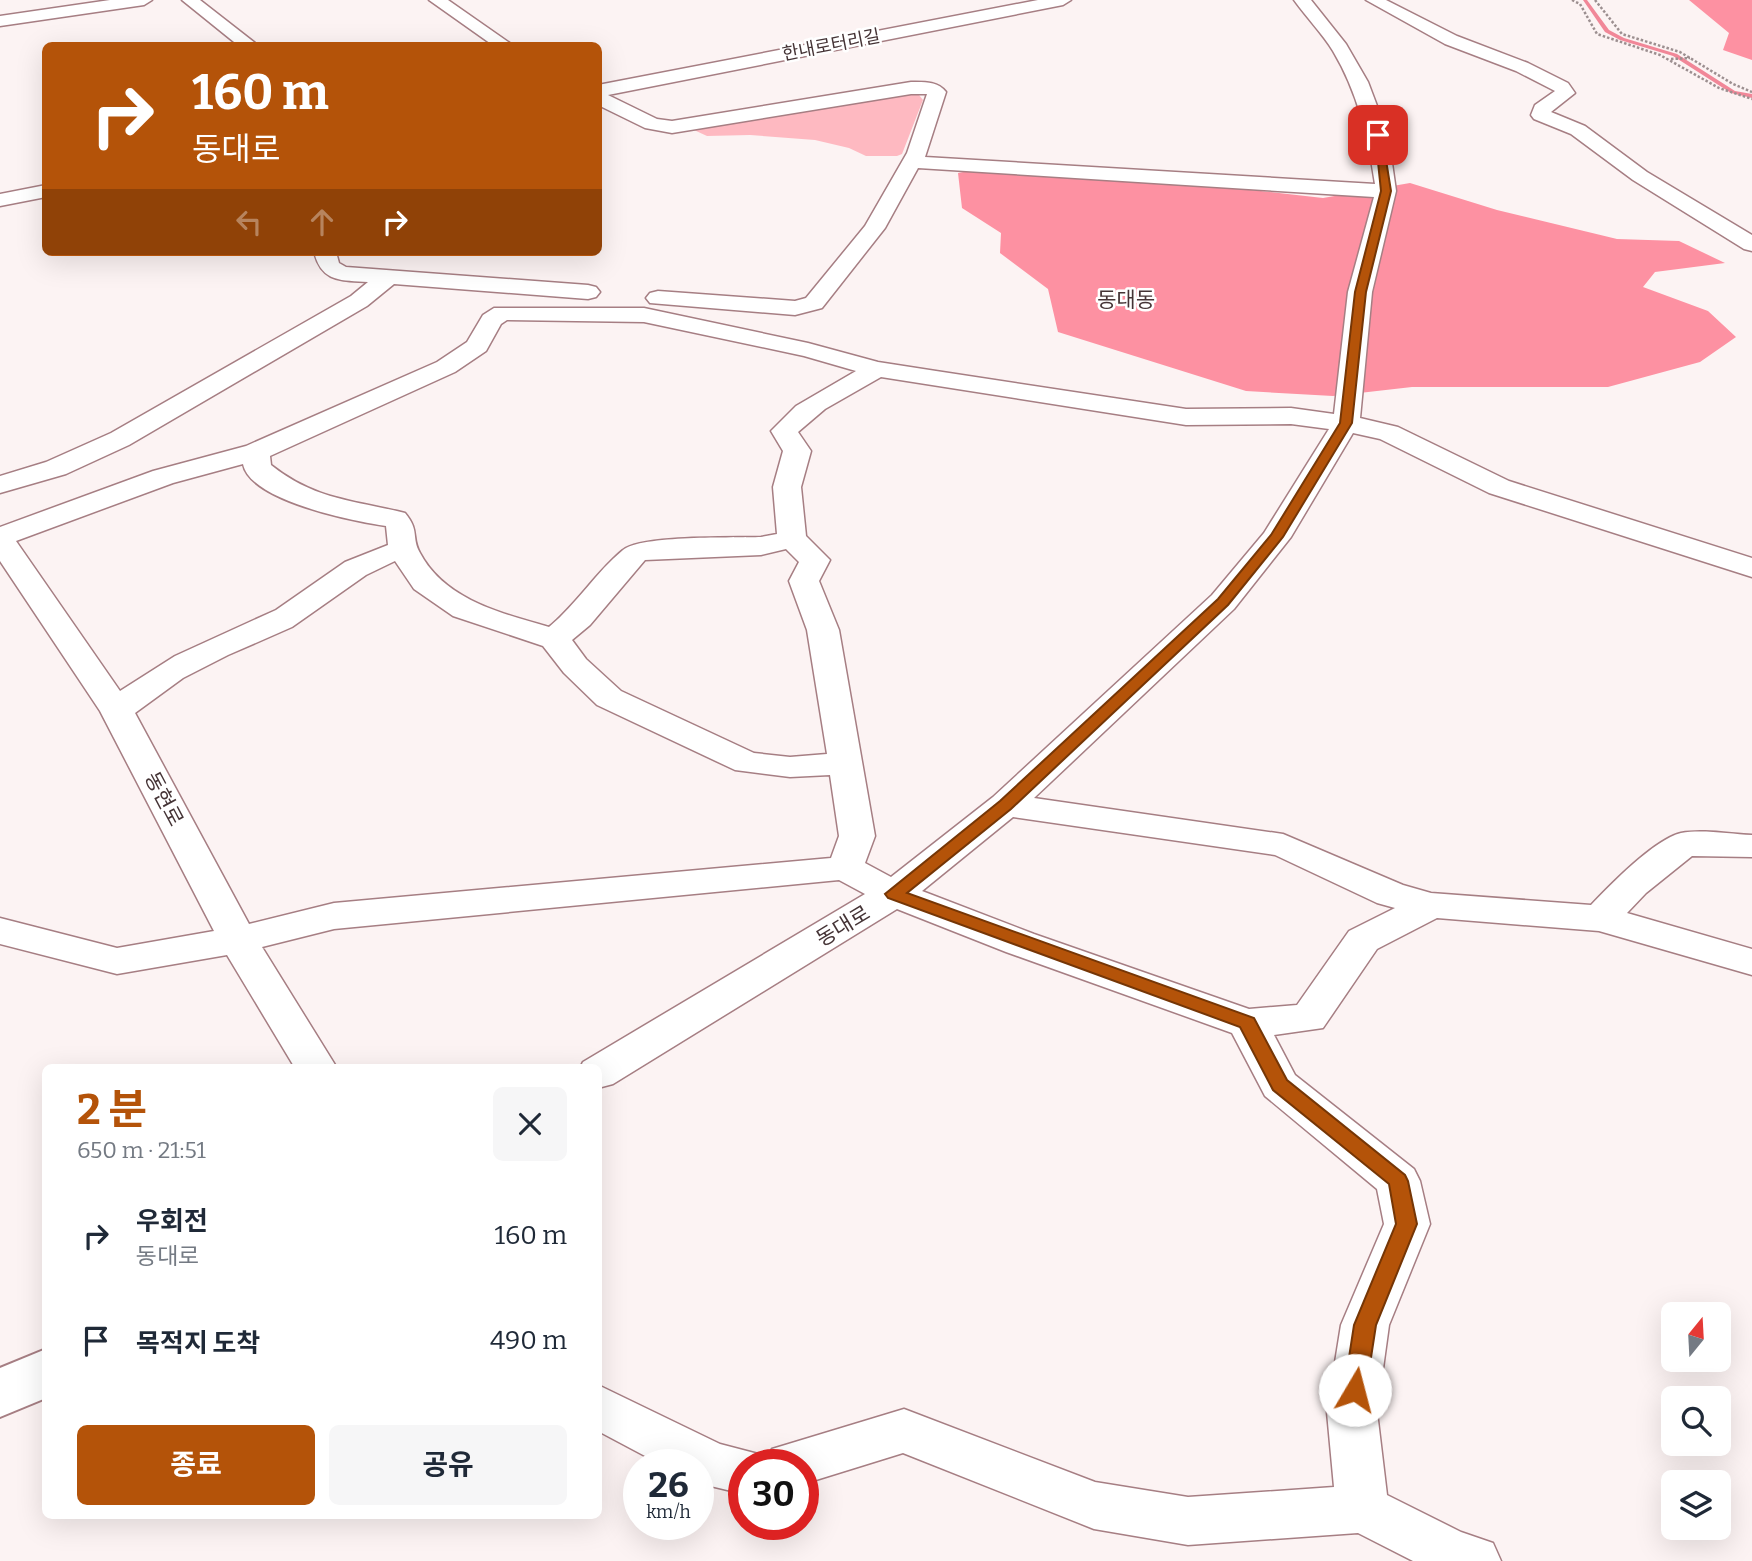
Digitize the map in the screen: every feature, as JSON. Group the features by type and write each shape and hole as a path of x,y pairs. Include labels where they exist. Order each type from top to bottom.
{"main road":[{"path":"0,1394 42,1374"}],"street":[{"path":"0,6 28,0"},
{"path":"0,21 144,0"},
{"path":"190,0 246,42"},
{"path":"437,0 500,42"},
{"name":"한내로터리길","path":"602,90 1063,0"},
{"name":"동대로","path":"602,1071 894,894 1006,805 1223,602 1276,537 1346,423 1360,292 1386,191 1378,135 1359,82 1340,48 1302,0"},
{"path":"1374,0 1451,40 1522,67 1562,87 1566,93 1542,109 1541,115 1578,130 1620,163 1752,244"},
{"path":"889,33 921,88"},
{"path":"326,256 333,270 389,277 802,307 814,303 874,228 912,162 937,92 921,88 672,127 652,124 602,99"},
{"path":"912,162 1386,191"},
{"path":"0,200 42,192"},
{"path":"0,485 56,468 120,439 359,301 389,277"},
{"path":"0,538 163,477 256,452 446,367 477,346 491,320 502,313 645,315 771,342 877,369 1186,417 1291,416 1346,423 1389,433 1499,487 1752,568"},
{"path":"845,868 857,836 822,630 804,582 815,560 792,539 787,487 797,452 784,431 799,413 877,369"},
{"path":"256,452 257,468 282,488 340,510 395,519 401,526 403,550 425,583 464,609 554,639 575,666 609,698 747,762 790,767 846,763"},
{"name":"동현로","path":"0,538 117,711 238,940 314,1064"},
{"path":"554,639 579,618 635,554 649,550 761,546 792,539"},
{"path":"117,711 140,691 188,661 286,618 360,565 382,554 403,550"},
{"path":"1006,805 1283,845 1390,894 1431,905 1601,918 1752,962"},
{"path":"1601,918 1633,884 1684,844 1752,846"},
{"path":"0,931 117,961 238,940 334,916 845,868 894,894 1247,1023 1309,1018 1363,940 1431,905"},
{"path":"1247,1023 1280,1085 1398,1181 1407,1224 1365,1325 1352,1412 1362,1509"},
{"path":"602,1408 713,1466 728,1468"},
{"path":"819,1456 904,1431 1094,1505 1188,1521 1362,1509 1474,1561"}],"path":[{"path":"1572,0 1580,4 1597,34 1672,59 1715,88 1752,99"},
{"path":"1595,0 1602,5 1611,25 1622,34 1689,58 1723,80 1752,92"},
{"path":"1672,59 1689,58"}],"shaded area":[{"path":"1689,0 1752,0 1752,60 1723,50 1729,33"},
{"path":"903,93 919,95 923,100 902,154 897,156 866,156 849,148 815,140 750,135 707,136 694,130"},
{"path":"1009,163 1323,198 1410,183 1497,210 1617,239 1679,241 1725,263 1655,272 1643,287 1708,311 1736,337 1700,362 1608,387 1412,387 1333,396 1246,391 1058,332 1048,289 1000,253 1001,233 962,208 958,173"}],"waterway":[{"path":"1585,0 1607,31 1622,39 1675,55 1733,92 1752,96"}],"district":[{"name":"동대동","path":"1126,300"}],"route":[{"path":"1355,1390 1365,1325 1407,1224 1398,1181 1280,1085 1247,1023 1163,991 1020,943 894,894 1006,805 1223,602 1276,537 1346,423 1360,292 1386,191 1378,135"}]}
